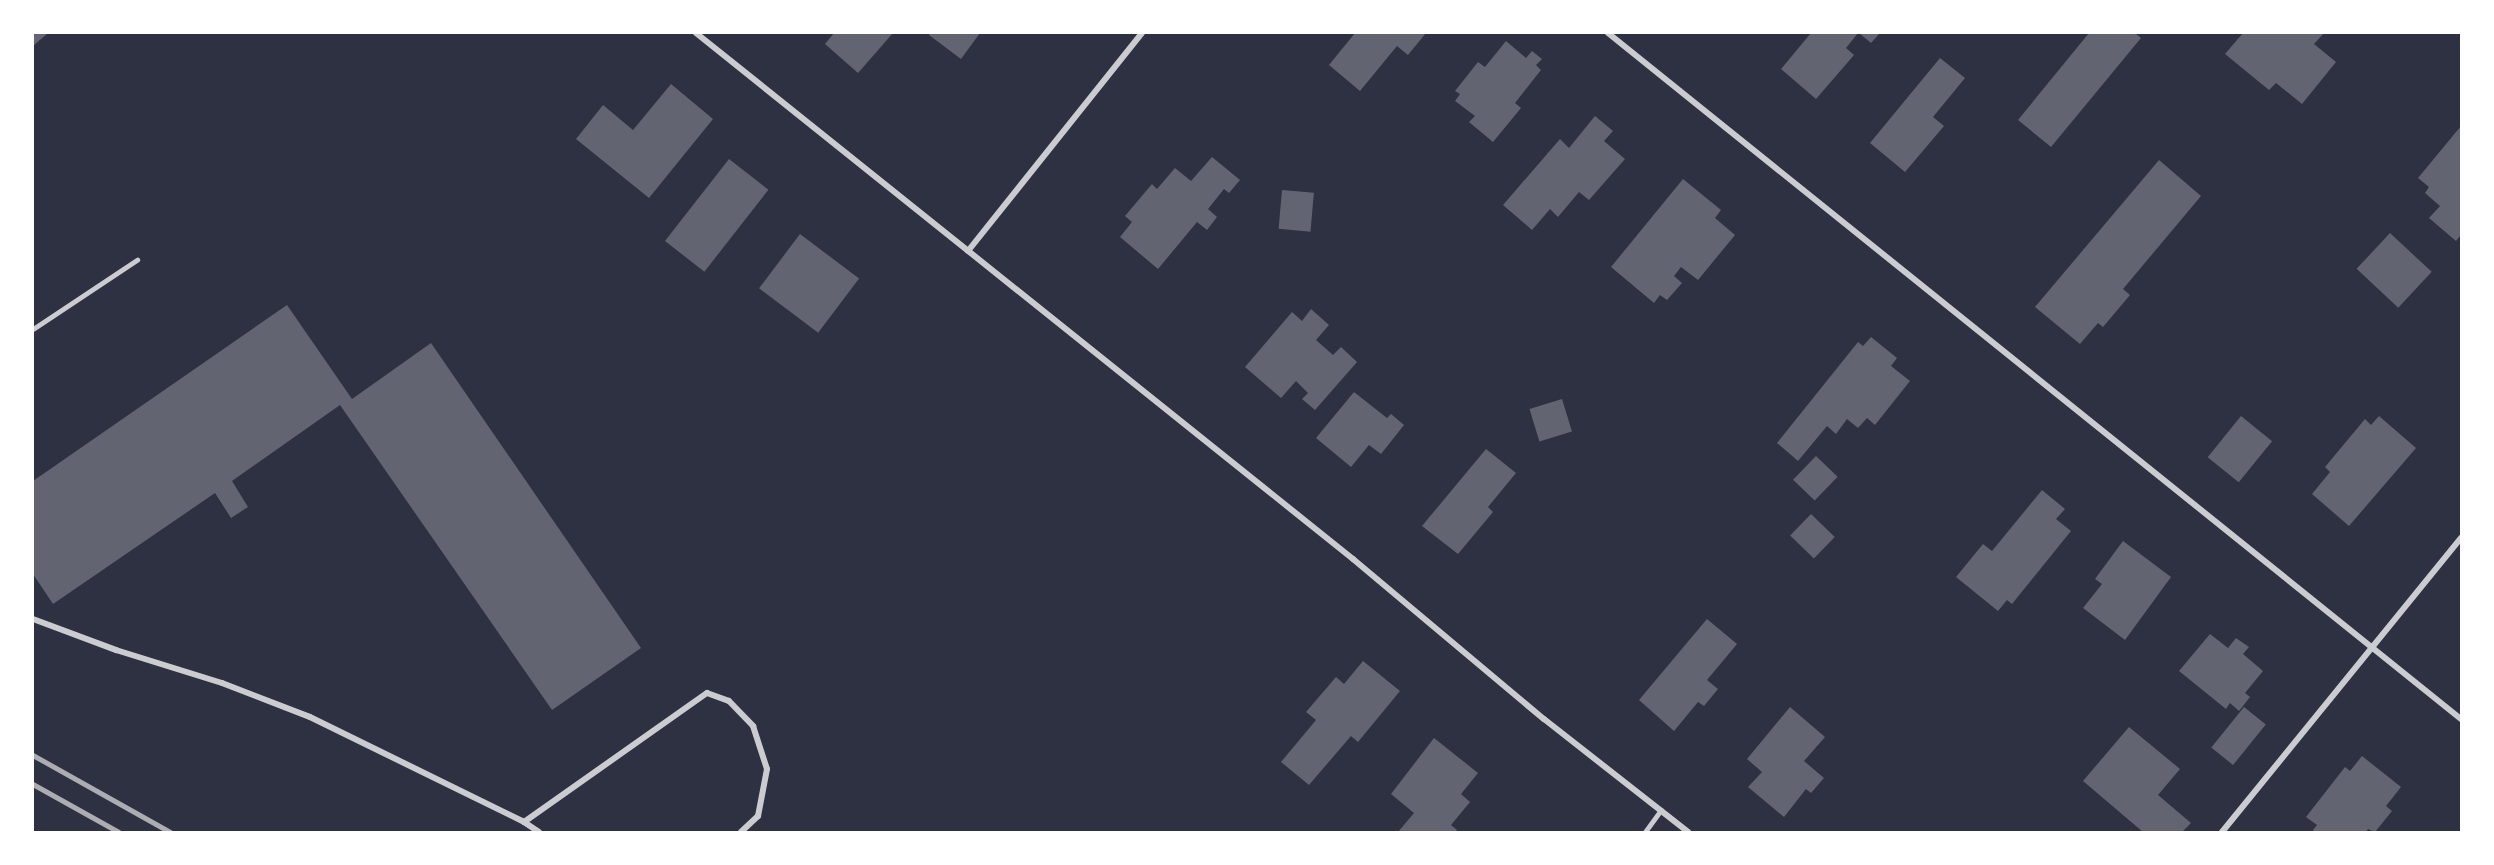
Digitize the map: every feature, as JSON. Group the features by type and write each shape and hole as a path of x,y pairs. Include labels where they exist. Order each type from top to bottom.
{"street":[{"path":"696,33 1688,832"},
{"path":"968,251 1142,33"},
{"path":"1608,33 2461,719"},
{"path":"2222,832 2461,538"},
{"path":"33,619 116,650 222,683 310,717 524,822 539,832"},
{"path":"524,822 707,693 729,701 753,726 767,769 758,816 741,832"}],"lane":[{"path":"33,329 137,260"},
{"path":"1645,832 1661,810"}],"building":[{"path":"33,33 48,33 33,46"},
{"path":"834,33 893,33 858,73 825,44"},
{"path":"930,33 980,33 961,59 929,35"},
{"path":"1355,33 1426,33 1408,55 1397,46 1360,91 1329,65"},
{"path":"1811,33 1858,33 1846,48 1854,55 1816,99 1781,69"},
{"path":"1859,33 1880,33 1871,43"},
{"path":"2089,33 2135,33 2141,38 2051,147 2018,120"},
{"path":"2243,33 2324,33 2314,44 2336,62 2302,104 2276,83 2269,90 2225,54"},
{"path":"1506,41 1526,58 1532,51 1542,59 1536,65 1541,70 1515,103 1521,108 1493,142 1469,122 1475,116 1455,101 1460,94 1455,91 1478,62 1485,67"},
{"path":"1940,58 1965,78 1933,117 1944,126 1905,172 1870,143"},
{"path":"671,84 713,119 649,198 576,139 603,105 633,130"},
{"path":"1595,116 1613,131 1604,141 1625,159 1589,200 1579,192 1558,217 1550,209 1532,230 1503,205 1560,139 1569,148"},
{"path":"2461,126 2461,235 2456,241 2429,218 2440,206 2425,193 2429,187 2418,178"},
{"path":"1212,157 1240,180 1229,193 1224,189 1208,209 1217,217 1207,230 1197,222 1158,269 1120,237 1132,222 1125,216 1152,184 1157,189 1175,168 1191,181"},
{"path":"729,159 768,190 704,272 665,241"},
{"path":"2159,160 2201,196 2123,289 2130,295 2103,327 2098,323 2080,344 2035,307"},
{"path":"1683,179 1721,210 1715,218 1735,235 1698,280 1681,267 1674,276 1682,283 1667,300 1660,295 1654,303 1611,267"},
{"path":"1282,190 1314,193 1310,232 1279,229"},
{"path":"2390,233 2432,272 2398,308 2357,269"},
{"path":"800,234 859,279 818,333 759,288"},
{"path":"287,305 352,399 431,343 641,648 552,710 340,405 232,481 248,507 231,518 215,493 53,604 33,574 33,481"},
{"path":"1311,309 1329,325 1316,340 1333,355 1341,347 1357,362 1315,410 1302,399 1308,393 1296,381 1281,398 1245,367 1292,312 1302,321"},
{"path":"1871,337 1897,358 1891,366 1910,381 1875,425 1867,418 1858,428 1847,419 1836,434 1827,426 1798,461 1777,443 1858,342 1863,346"},
{"path":"1354,392 1387,418 1391,414 1404,425 1381,454 1369,445 1351,467 1316,438"},
{"path":"1562,399 1572,432 1539,441 1529,409"},
{"path":"2241,416 2272,441 2239,482 2208,457"},
{"path":"2379,416 2416,448 2349,526 2312,494 2330,472 2325,467 2365,419 2371,425"},
{"path":"1486,449 1516,473 1488,507 1493,512 1458,554 1422,526"},
{"path":"1816,456 1838,477 1815,501 1793,480"},
{"path":"2042,490 2065,509 2056,519 2071,531 2012,604 2007,600 1998,611 1956,577 1983,544 1992,551"},
{"path":"1811,514 1835,537 1814,559 1790,536"},
{"path":"2123,541 2171,577 2125,640 2083,608 2102,584 2095,579"},
{"path":"1707,619 1737,644 1707,680 1718,689 1704,706 1698,702 1674,731 1639,700"},
{"path":"2210,634 2228,648 2236,638 2249,647 2243,654 2263,671 2245,693 2250,697 2239,711 2230,703 2226,709 2179,671"},
{"path":"1363,661 1400,691 1358,742 1351,736 1309,785 1281,762 1316,720 1306,712 1336,677 1344,684"},
{"path":"1790,707 1825,737 1804,761 1824,778 1811,793 1806,789 1784,817 1748,787 1762,772 1747,759"},
{"path":"2244,707 2266,725 2233,765 2211,747"},
{"path":"2129,727 2180,769 2158,795 2191,823 2182,832 2143,832 2083,781"},
{"path":"1434,738 1478,773 1461,794 1470,802 1451,825 1457,830 1455,832 1398,832 1414,813 1391,794"},
{"path":"2362,756 2401,787 2386,806 2392,811 2375,832 2368,829 2366,832 2314,832 2317,825 2306,817 2345,767 2350,771"}],"railway":[{"path":"33,755 170,832"},
{"path":"33,784 119,832"}]}
